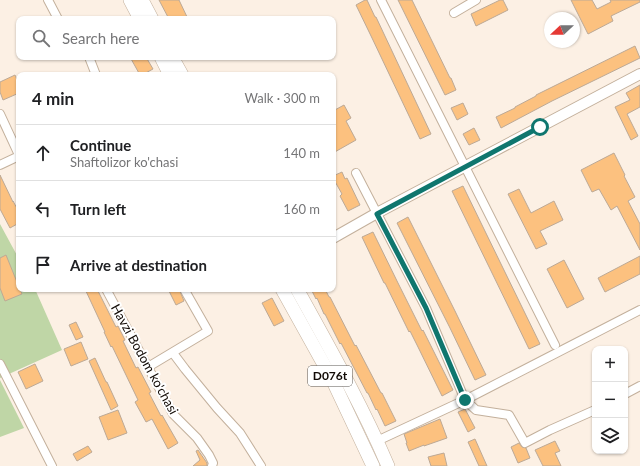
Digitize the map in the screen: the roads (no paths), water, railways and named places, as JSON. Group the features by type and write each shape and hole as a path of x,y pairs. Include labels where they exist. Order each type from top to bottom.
{"main road":[{"path":"130,0 138,16"},
{"path":"142,0 150,16"},
{"path":"163,60 171,72"},
{"path":"172,60 172,72"},
{"name":"D076t","path":"284,292 332,379 373,466"},
{"name":"D076t","path":"299,292 355,395 388,466"}],"street":[{"path":"48,0 56,16"},
{"path":"381,0 555,346"},
{"path":"454,13 476,0"},
{"path":"90,60 95,72"},
{"path":"336,236 640,74"},
{"path":"0,114 16,149"},
{"path":"0,165 16,157"},
{"path":"356,173 426,308 465,400 476,410 509,415 525,443 592,411"},
{"name":"Havzi Bodom ko'chasi","path":"108,292 173,414 197,438 209,455 213,463 212,466"},
{"path":"148,367 208,331 186,292"},
{"path":"377,441 465,400 640,310"},
{"path":"173,353 217,408 240,433 261,466"},
{"path":"0,364 52,466"},
{"path":"628,392 640,386"}]}
